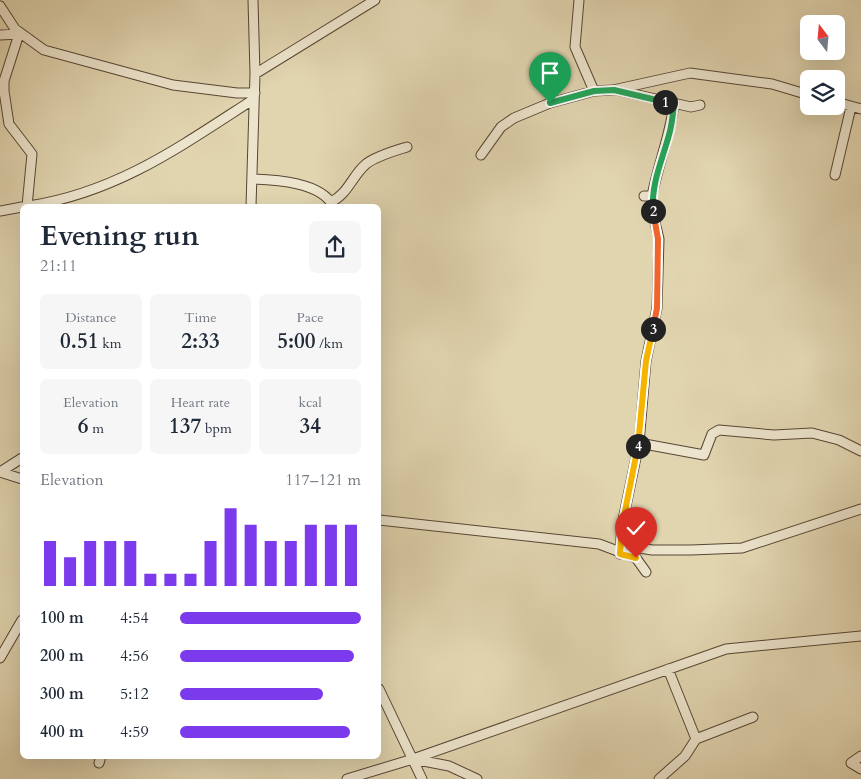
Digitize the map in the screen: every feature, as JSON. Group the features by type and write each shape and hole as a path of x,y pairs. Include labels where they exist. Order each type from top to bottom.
{"street":[{"path":"251,204 256,74 253,0"},
{"path":"256,74 375,0"},
{"path":"579,0 575,46 594,91"},
{"path":"0,6 20,34 44,50 173,85 255,96"},
{"path":"0,35 20,34"},
{"path":"20,34 4,81 9,124 32,154 28,204"},
{"path":"481,155 501,127 514,118 550,103 594,91 614,90 690,73 772,84 800,92"},
{"path":"614,90 691,107 700,105"},
{"path":"39,204 66,199 141,170 255,96"},
{"path":"620,554 622,526 638,442 646,361 658,302 658,239 648,196 670,131 674,104"},
{"path":"845,104 861,109"},
{"path":"835,175 851,106"},
{"path":"252,179 287,181 305,186 322,193 332,204 341,197 367,164 391,152 407,148"},
{"path":"2,209 20,207"},
{"path":"638,442 704,455 712,434 719,430 774,435 812,433 839,440 861,451"},
{"path":"0,472 20,459"},
{"path":"0,472 20,478"},
{"path":"620,554 634,546 652,550 742,548 861,509"},
{"path":"381,520 599,544 620,554 636,558 646,572"},
{"path":"0,658 20,623"},
{"path":"347,779 413,759 726,649 861,636"},
{"path":"668,669 696,740"},
{"path":"381,699 422,779"},
{"path":"659,779 685,756 696,740 753,717"},
{"path":"861,756 852,763 861,769"},
{"path":"413,759 449,766 477,779"}],"route":[{"path":"550,103 594,91 614,90 674,104 670,131 662,152 652,196 658,239 657,308 646,361 638,442 622,526 620,554 636,558"}]}
